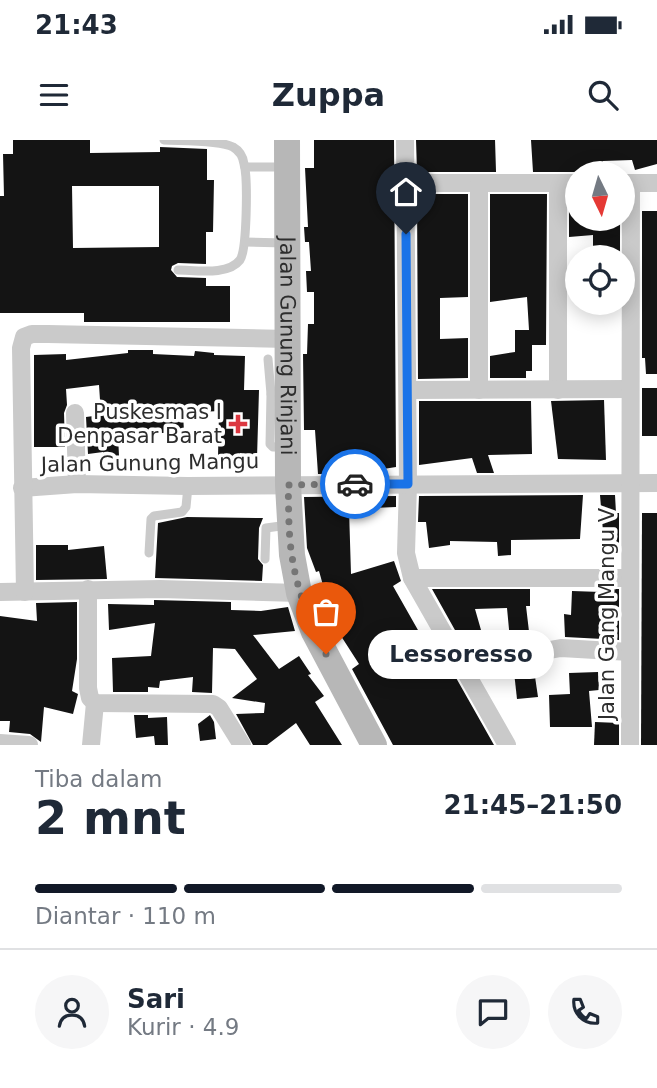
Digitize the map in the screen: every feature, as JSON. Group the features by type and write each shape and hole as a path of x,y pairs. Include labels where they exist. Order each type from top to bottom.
{"street":[{"name":"Jalan Gunung Rinjani","path":"287,140 288,339 280,395 289,447 292,555 299,593 314,632 370,744"},
{"path":"405,140 408,390 406,553 412,578 507,745"},
{"path":"405,183 565,183"},
{"path":"479,183 479,390"},
{"path":"558,183 558,390"},
{"path":"635,183 657,183"},
{"name":"Jalan Gang Mangu V","path":"628,231 630,745"},
{"path":"25,592 20,348 24,337 48,334 288,339"},
{"path":"408,390 630,389"},
{"path":"75,413 77,484"},
{"name":"Jalan Gunung Mangu","path":"22,488 77,484 188,486 657,483"},
{"path":"412,578 630,578"},
{"path":"88,589 90,698 95,703 213,704 219,708 242,745"},
{"path":"0,592 88,589 299,593"},
{"path":"497,652 538,652 561,648 630,652"},
{"path":"91,745 95,703"},
{"path":"0,743 29,745"}],"lane":[{"path":"164,140 224,142 242,155 245,167 245,242 240,260 229,268 178,270"},
{"path":"245,167 287,167"},
{"path":"245,242 287,243"},
{"path":"268,359 280,395"},
{"path":"149,553 151,519 154,516 182,512 186,506 188,486"},
{"path":"265,559 266,528 290,525"}],"building":[{"path":"13,140 90,140 90,153 160,152 160,147 207,149 207,180 214,180 213,232 206,232 206,264 178,263 172,266 171,270 177,277 206,278 206,286 230,286 230,322 84,322 84,313 0,313 0,196 4,196 3,154 13,154","holes":["72,186 159,186 159,247 73,248"]},
{"path":"314,140 394,140 396,467 352,474 318,474 315,430 304,430 303,354 307,354 308,324 314,324 314,292 307,292 306,271 311,271 309,242 305,242 304,227 308,227 305,168 314,168"},
{"path":"416,140 495,140 496,172 417,172"},
{"path":"531,140 657,140 657,164 635,170 635,161 632,160 565,161 565,172 533,172"},
{"path":"417,194 468,194 468,297 440,298 440,339 468,338 468,378 418,379"},
{"path":"490,194 547,194 546,345 532,345 532,371 526,371 526,378 490,378 490,356 515,352 515,330 529,330 527,297 490,302"},
{"path":"642,211 657,211 657,374 646,374 645,358 642,358"},
{"path":"569,231 620,231 620,245 593,245 593,235 569,237"},
{"path":"128,350 153,350 153,354 194,356 195,351 245,356 244,390 259,390 257,458 218,457 219,411 183,413 184,432 118,435 119,456 103,457 103,452 88,454 86,417 101,415 99,385 66,389 65,447 34,447 34,355 66,354 66,360 128,353"},
{"path":"642,388 657,388 657,436 642,436"},
{"path":"604,400 606,460 558,459 551,401"},
{"path":"419,401 531,401 532,454 488,455 494,473 477,473 472,458 419,465"},
{"path":"583,495 580,539 511,540 511,555 498,556 497,542 450,541 450,545 429,548 426,522 418,522 419,496"},
{"path":"600,495 615,495 616,513 619,513 619,554 605,556"},
{"path":"396,496 396,507 349,509 351,574 394,561 401,581 393,586 431,653 429,630 494,745 393,745 352,669 359,664 341,636 340,631 346,627 338,627 330,610 319,571 316,572 307,548 304,497"},
{"path":"642,513 657,513 657,745 641,745"},
{"path":"187,517 263,518 259,528 258,559 263,565 262,581 155,578 158,523"},
{"path":"36,545 68,545 68,550 104,546 107,579 36,580"},
{"path":"432,589 530,589 530,606 526,606 530,640 510,640 507,608 475,609 493,672 479,673"},
{"path":"601,589 619,589 619,640 614,640 614,637 565,637 564,614 571,615 572,591 601,592"},
{"path":"154,600 231,602 231,610 261,611 288,607 295,631 253,635 279,669 299,656 311,674 308,675 324,696 315,702 342,745 310,745 296,723 267,745 253,745 236,714 264,713 265,703 232,698 257,679 235,649 213,648 212,693 192,692 193,677 160,681 159,688 148,687 148,692 113,692 112,658 151,656 155,623 109,630 108,604 154,605"},
{"path":"77,602 77,659 72,691 78,694 73,714 44,707 41,742 30,734 9,732 10,721 0,721 0,616 37,621 36,603"},
{"path":"513,663 533,663 538,697 517,699"},
{"path":"598,672 599,690 589,691 592,727 550,727 549,695 570,694 569,673"},
{"path":"134,715 148,715 148,718 167,717 168,745 155,745 154,736 136,738"},
{"path":"210,715 214,722 216,739 200,741 198,724"},
{"path":"595,722 619,723 619,745 594,745"}],"way so far":[{"path":"326,654 299,593 292,555 288,485 355,484"}],"place":[{"name":"Puskesmas I Denpasar Barat","path":"238,424"},
{"name":"Lessoresso","path":"326,654"}],"route":[{"path":"355,484 408,484 406,234"}]}
